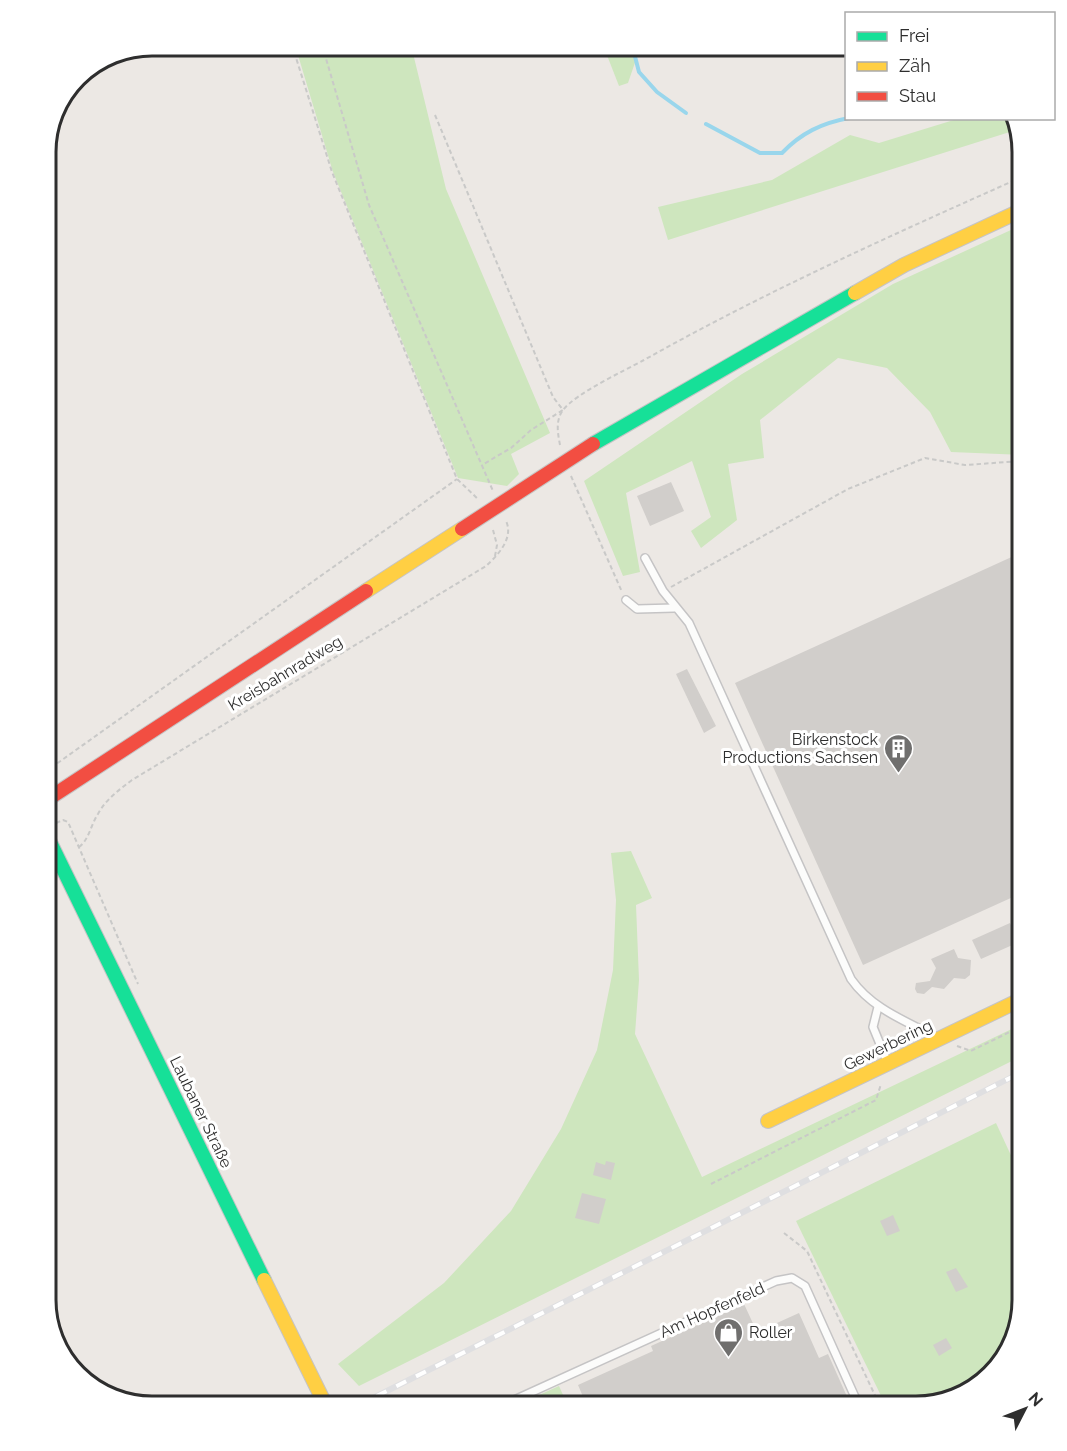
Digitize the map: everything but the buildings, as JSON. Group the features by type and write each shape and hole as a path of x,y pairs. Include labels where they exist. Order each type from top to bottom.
{"main road":[{"path":"56,794 593,444 690,386 904,265 1012,215"},
{"name":"Laubaner Straße","path":"56,846 62,864 321,1395"},
{"path":"56,860 62,864"},
{"name":"Gewerbering","path":"768,1121 1012,1004"}],"lane":[{"path":"645,558 674,608 689,623 851,979 862,995 878,1007 940,1039"},
{"path":"626,600 637,609 674,608"},
{"path":"878,1007 873,1027 888,1064"},
{"name":"Am Hopfenfeld","path":"524,1395 776,1281 792,1278 805,1286 854,1396"}],"path":[{"path":"56,764 458,479 332,172 295,56"},
{"path":"325,56 369,205 496,496"},
{"path":"435,115 553,397 563,410 531,430 511,448 482,465"},
{"path":"663,591 848,489 925,458 965,465 1012,462"},
{"name":"Kreisbahnradweg","path":"56,824 63,820 68,822 79,847 85,842 99,812 124,786 486,566 504,544 510,528 505,517"},
{"path":"940,1039 971,1052 1012,1031"},
{"path":"711,1184 876,1100 888,1064"},
{"path":"784,1233 807,1251 875,1396"}],"green space":[{"path":"298,56 414,56 446,189 550,433 511,454 519,474 507,486 458,478 333,172"},
{"path":"607,56 637,56 628,83 619,86"},
{"path":"954,120 1006,120 1009,132 668,240 658,207 772,180 850,135 879,143"},
{"path":"1012,230 1012,455 951,452 930,412 887,368 838,358 760,420 764,458 728,464 737,520 701,548 691,531 711,517 692,461 626,493 640,572 623,576 584,481 742,374 893,284"},
{"path":"631,851 652,898 636,905 639,980 635,1034 702,1177 1012,1029 1012,1061 359,1386 338,1364 444,1283 511,1211 561,1129 597,1050 613,970 616,900 611,853"},
{"path":"996,1123 1012,1157 1012,1300 1008,1325 999,1348 974,1376 952,1388 928,1395 881,1396 796,1221"},
{"path":"559,1386 563,1396 538,1396"}],"waterway":[{"path":"635,56 639,72 657,92 686,113"},
{"path":"706,124 760,153 782,153 813,130 845,119"}],"railway":[{"path":"378,1395 1012,1077"}],"traffic: fast":[{"path":"593,444 855,293"},
{"path":"56,855 264,1280"}],"traffic: slow":[{"path":"855,293 904,265 1012,215"},
{"path":"366,591 462,529"},
{"path":"768,1121 1012,1004"},
{"path":"264,1280 321,1395"}],"traffic: jam":[{"path":"462,529 593,444"},
{"path":"56,794 366,591"}],"place":[{"name":"Birkenstock Productions Sachsen","path":"899,774"},
{"name":"Roller","path":"728,1358"}]}
